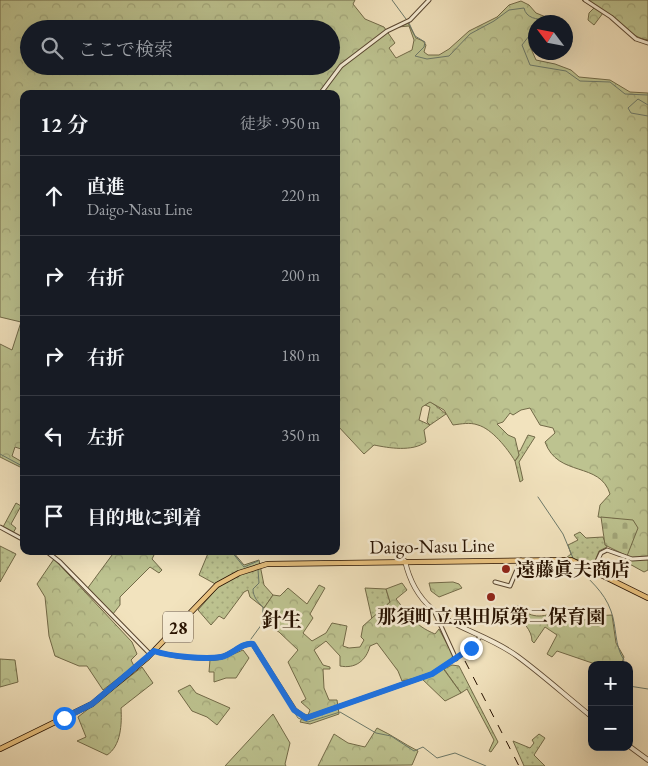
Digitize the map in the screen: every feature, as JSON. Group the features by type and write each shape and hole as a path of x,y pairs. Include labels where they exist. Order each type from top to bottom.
{"main road":[{"name":"Daigo-Nasu Line","path":"0,749 84,709 152,653 217,585 252,568 279,562 571,560 648,598"}],"street":[{"path":"340,67 387,31 410,20 429,0"},
{"path":"585,0 611,17 636,39 648,42"},
{"path":"323,90 334,75"},
{"path":"0,528 20,538"},
{"path":"593,570 601,553 606,550 632,559 648,558"},
{"path":"51,555 152,653 212,658 230,654 245,645 253,644 294,710 306,718 432,674 471,648 480,637"},
{"path":"494,582 510,586 521,560"},
{"path":"405,561 424,602 435,613 517,656 588,714"},
{"path":"435,613 456,659"},
{"path":"633,749 648,760"}],"green space":[{"path":"0,0 355,0 353,4 365,19 384,27 395,43 389,48 396,58 412,50 414,40 409,26 398,27 408,23 416,38 423,41 426,45 424,52 428,55 439,55 449,49 469,31 497,17 509,5 521,1 541,15 528,15 528,60 555,64 571,70 579,77 610,80 630,92 648,93 648,570 644,572 626,562 633,521 598,517 600,505 610,494 605,484 597,477 559,461 551,453 545,442 555,433 553,428 540,425 530,408 521,410 513,415 510,413 503,422 497,424 508,435 515,438 519,455 515,461 489,430 472,424 453,425 444,410 430,402 422,407 419,420 430,425 424,430 426,442 414,447 393,448 374,445 364,454 340,428 340,90 20,90 20,322 0,317"},
{"path":"582,0 648,0 648,40 636,36 603,13 594,25 588,20 589,13 594,8"},
{"path":"20,325 20,449 15,447 12,456 20,461 20,467 0,457 0,344 12,350"},
{"path":"430,401 446,414 430,425 427,422 430,407 425,405"},
{"path":"528,435 535,437 519,462 523,480 520,482 515,461 519,455 517,451 520,451"},
{"path":"16,503 20,505 11,524 16,528 13,533 3,527"},
{"path":"601,517 633,520 638,528 627,556 605,545"},
{"path":"580,532 586,538 603,537 607,547 599,551 593,566 580,560 566,558 571,554 568,545 578,540 574,535"},
{"path":"0,546 16,554 0,582"},
{"path":"112,555 154,555 152,559 162,570 159,573 150,567 120,597 120,605 113,614 87,589"},
{"path":"207,555 236,555 244,565 259,560 264,585 273,595 264,608 250,597 248,590 244,592 224,619 219,616 211,625 198,610 219,586 199,575"},
{"path":"54,559 132,642 137,654 131,660 134,666 103,690 87,666 79,666 55,656 49,636 45,597 37,584"},
{"path":"453,582 459,584 462,588 439,597 431,591 429,583"},
{"path":"402,583 407,590 396,599 413,620 422,627 435,634 439,629 453,655 451,660 442,667 461,693 445,701 420,677 402,681 398,671 377,643 370,646 366,656 359,663 345,667 340,666 340,656 326,641 314,650 323,665 330,667 330,669 323,669 324,688 329,700 337,700 339,714 310,724 300,722 304,714 308,715 310,710 301,702 306,699 288,662 298,650 279,632 263,622 264,608 273,595 280,596 288,588 307,604 319,585 325,588 310,614 313,618 303,633 312,641 326,633 332,623 347,626 343,646 349,648 360,647 364,640 361,637 363,626 390,602 386,589"},
{"path":"365,588 386,589 390,602 372,619"},
{"path":"518,605 522,610 536,616 558,611 579,622 595,616 612,615 616,643 624,657 622,661 588,662 557,651 552,657 547,654 557,635 545,627 534,643 528,629 514,612"},
{"path":"243,650 249,658 236,678 226,678 214,682 214,672 209,672 210,660 222,659"},
{"path":"0,659 15,660 18,682 0,687"},
{"path":"452,665 459,666 498,742 491,752 489,751 494,740 467,689 461,693 444,669"},
{"path":"142,667 153,683 121,708 120,734 112,751 107,755 77,741 86,737 78,717"},
{"path":"190,685 196,693 230,708 217,725 207,717 192,711 178,691"},
{"path":"273,714 290,743 286,766 225,766"},
{"path":"377,728 418,751 412,765 318,766 334,734 348,743 365,747"},
{"path":"539,734 545,738 534,755 545,766 524,766 513,741 530,748 534,743 532,740"}],"waterway":[{"path":"392,0 406,19"},
{"path":"409,23 415,36 425,42 424,47 415,56 427,59 449,56 470,34 494,21 509,10 524,8 528,15"},
{"path":"528,37 522,45 528,60"},
{"path":"528,60 530,65 566,71 580,81 610,82 625,94 648,95"},
{"path":"648,105 638,99 628,108 631,113 648,116"},
{"path":"0,454 20,465"},
{"path":"538,497 563,534 573,558"},
{"path":"234,555 244,567 258,561"},
{"path":"575,565 596,586 608,604 623,661"},
{"path":"251,639 262,624 263,607 253,592 253,589 259,583 258,570"},
{"path":"252,647 298,718 308,722 340,712 376,733 391,736 414,751 423,747 437,758 455,753 486,766"},
{"path":"633,687 648,689"}],"railway":[{"path":"465,661 519,766"}],"place":[{"name":"遠藤眞夫商店","path":"506,569"},
{"name":"那須町立黒田原第二保育園","path":"491,597"}],"district":[{"name":"針生","path":"282,620"}],"route":[{"path":"64,718 92,704 154,651 212,658 222,657 249,643 253,644 294,710 306,718 432,674 471,648"}]}
